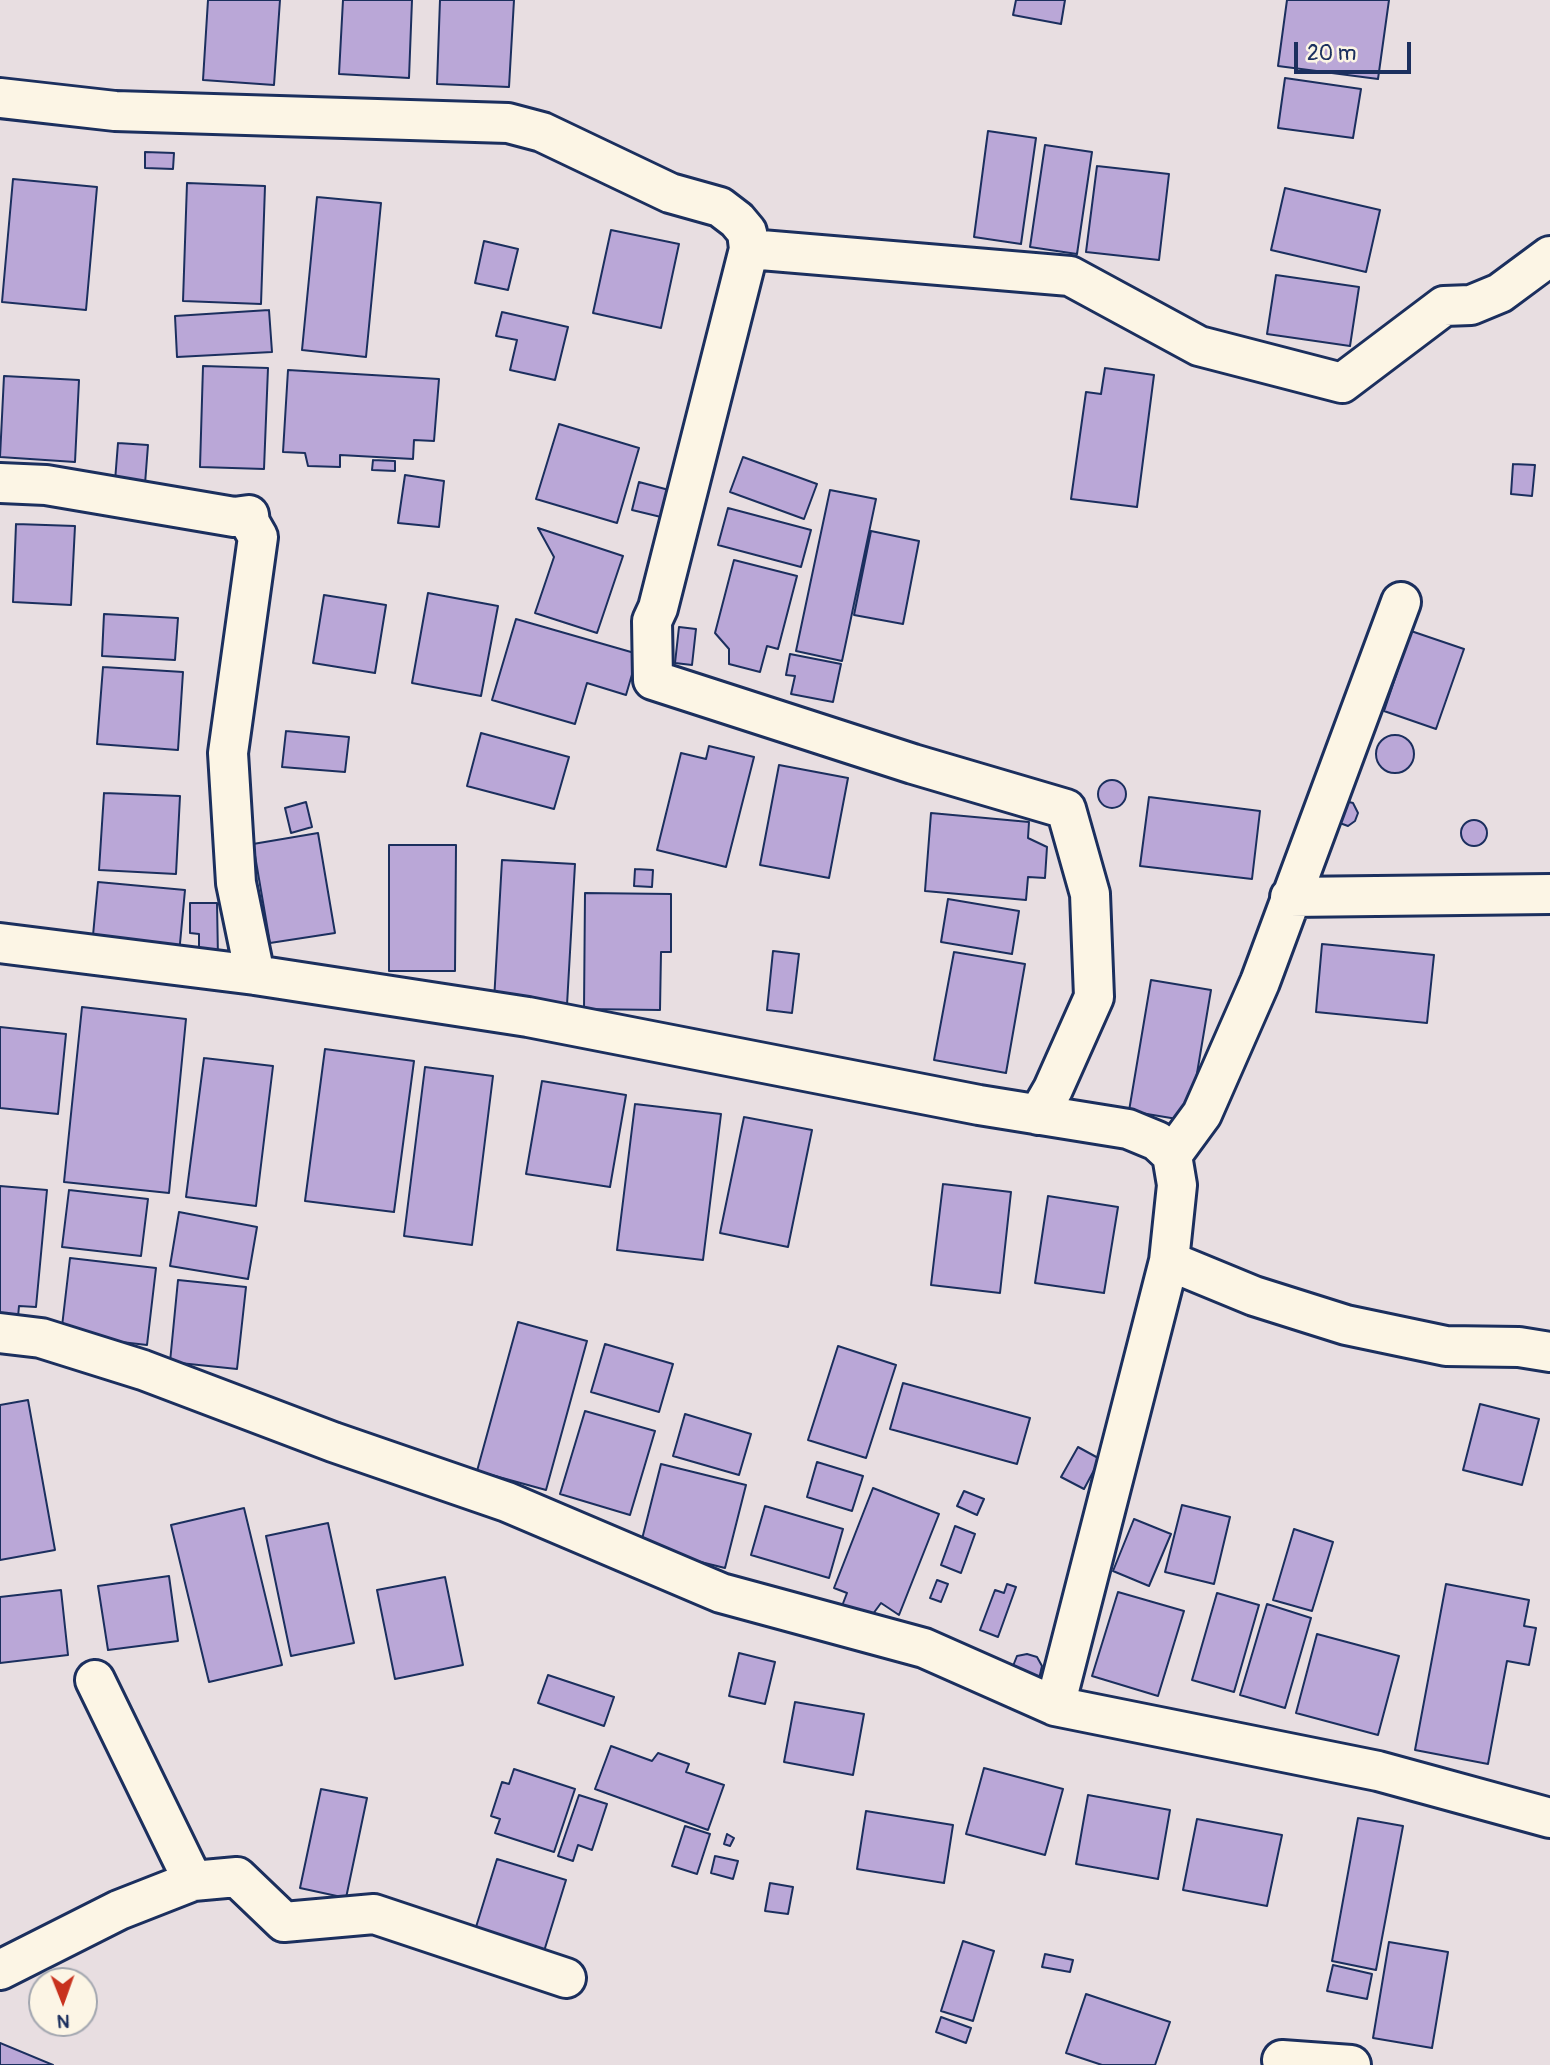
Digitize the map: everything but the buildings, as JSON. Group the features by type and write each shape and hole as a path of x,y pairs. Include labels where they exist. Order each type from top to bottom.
{"street":[{"path":"0,98 115,111 508,123 542,132 670,193 720,207 737,220 747,232 749,248 661,595 652,621 653,680 913,764 1066,809 1090,894 1094,998 1053,1089 1038,1115"},
{"path":"749,248 1070,276 1199,346 1342,383 1444,306 1471,305 1500,293 1550,256"},
{"path":"0,483 46,485 234,517 249,515 250,523 258,537 228,753 236,883 255,975"},
{"path":"1172,1155 1202,1114 1260,982 1401,602"},
{"path":"1290,897 1550,894"},
{"path":"0,943 255,975 528,1017 979,1105 1128,1129 1157,1141 1172,1155 1177,1185 1169,1261 1055,1706"},
{"path":"1169,1261 1254,1296 1346,1325 1446,1346 1519,1347 1550,1352"},
{"path":"0,1333 41,1338 143,1370 333,1442 507,1502 721,1593 924,1648 1055,1706 1378,1771 1550,1818"},
{"path":"95,1679 193,1881"},
{"path":"0,1970 119,1910 193,1881 237,1877 284,1922 374,1914 566,1978"},
{"path":"1282,2060 1351,2065"}]}
